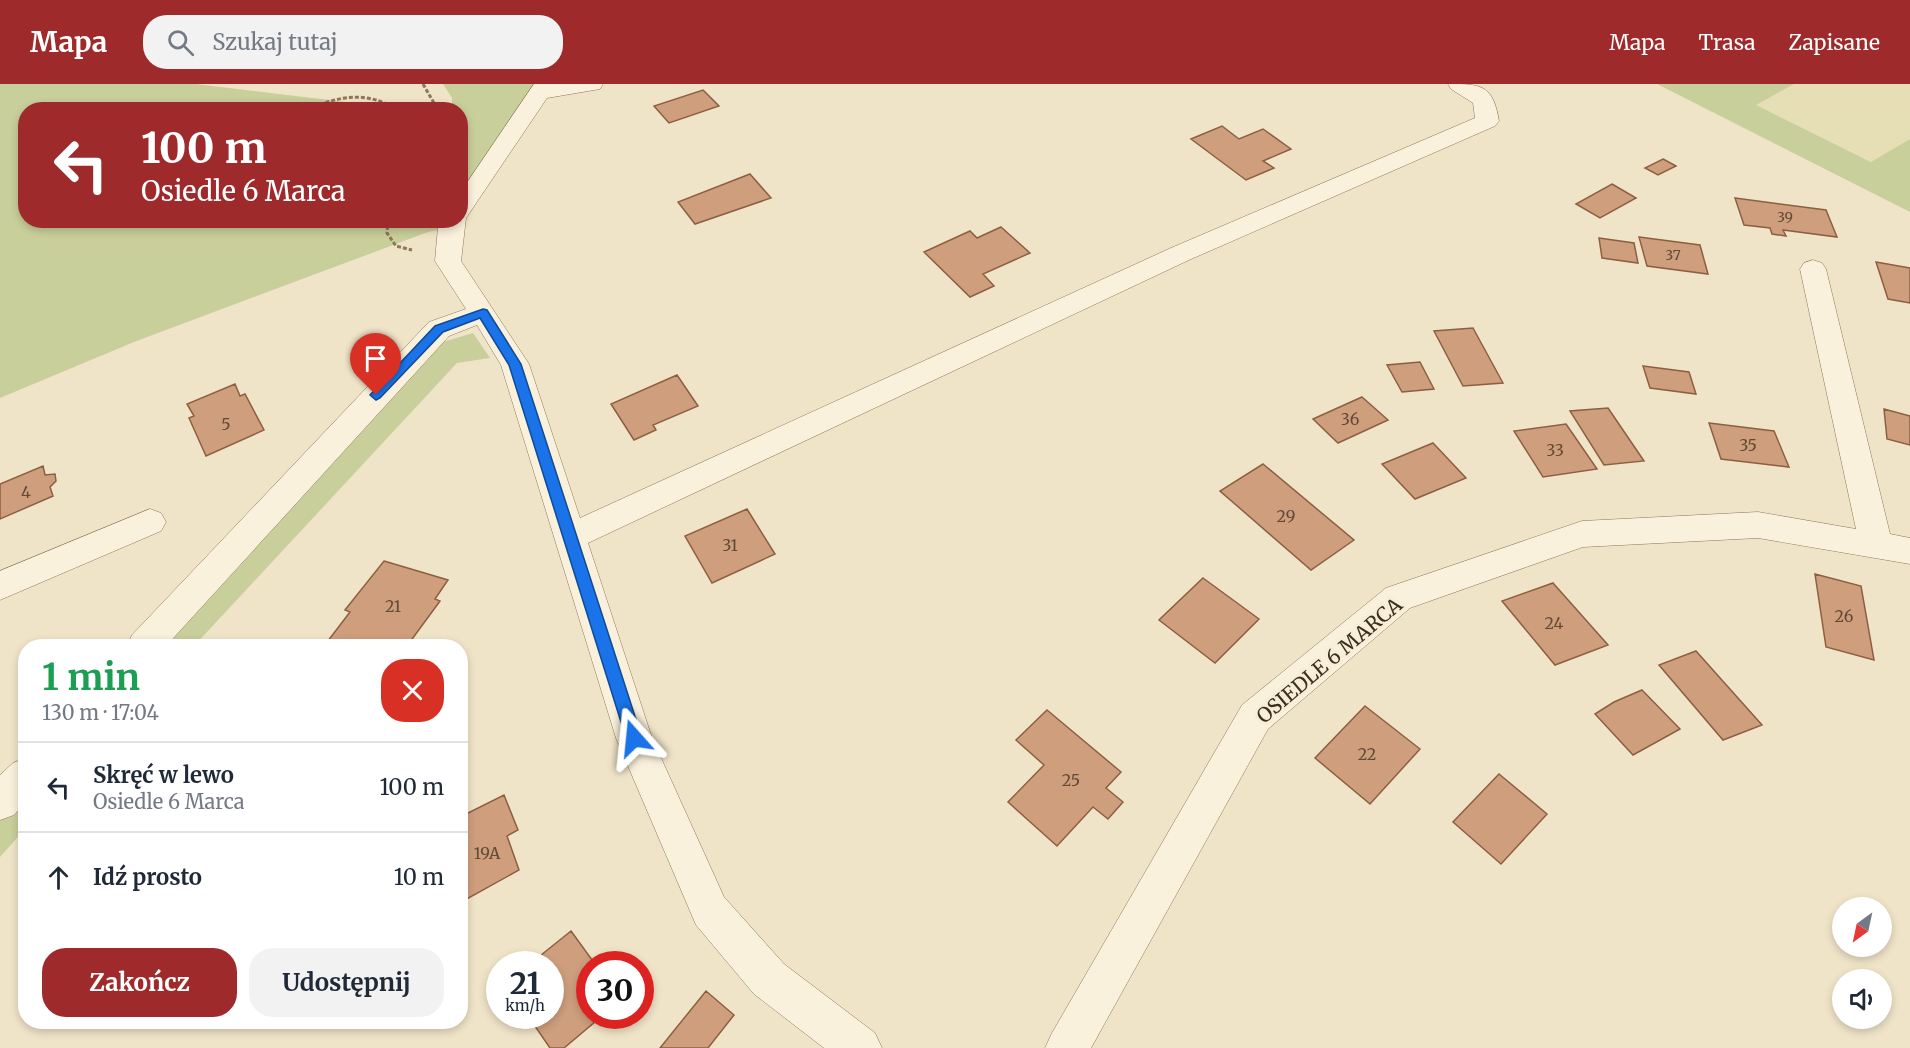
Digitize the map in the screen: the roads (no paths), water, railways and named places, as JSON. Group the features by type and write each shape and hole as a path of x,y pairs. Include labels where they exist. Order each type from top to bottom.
{"street":[{"path":"468,200 542,88 592,84"},
{"path":"570,537 1180,254 1486,121 1484,100 1459,84"},
{"path":"451,228 448,261 515,364 634,738 710,911 769,979 860,1048"},
{"path":"1813,269 1893,548"},
{"path":"151,639 439,329 483,313"},
{"path":"0,586 150,522"},
{"name":"OSIEDLE 6 MARCA","path":"1067,1048 1255,717 1398,598 1582,534 1758,525 1893,548"},
{"path":"0,802 18,783"}]}
